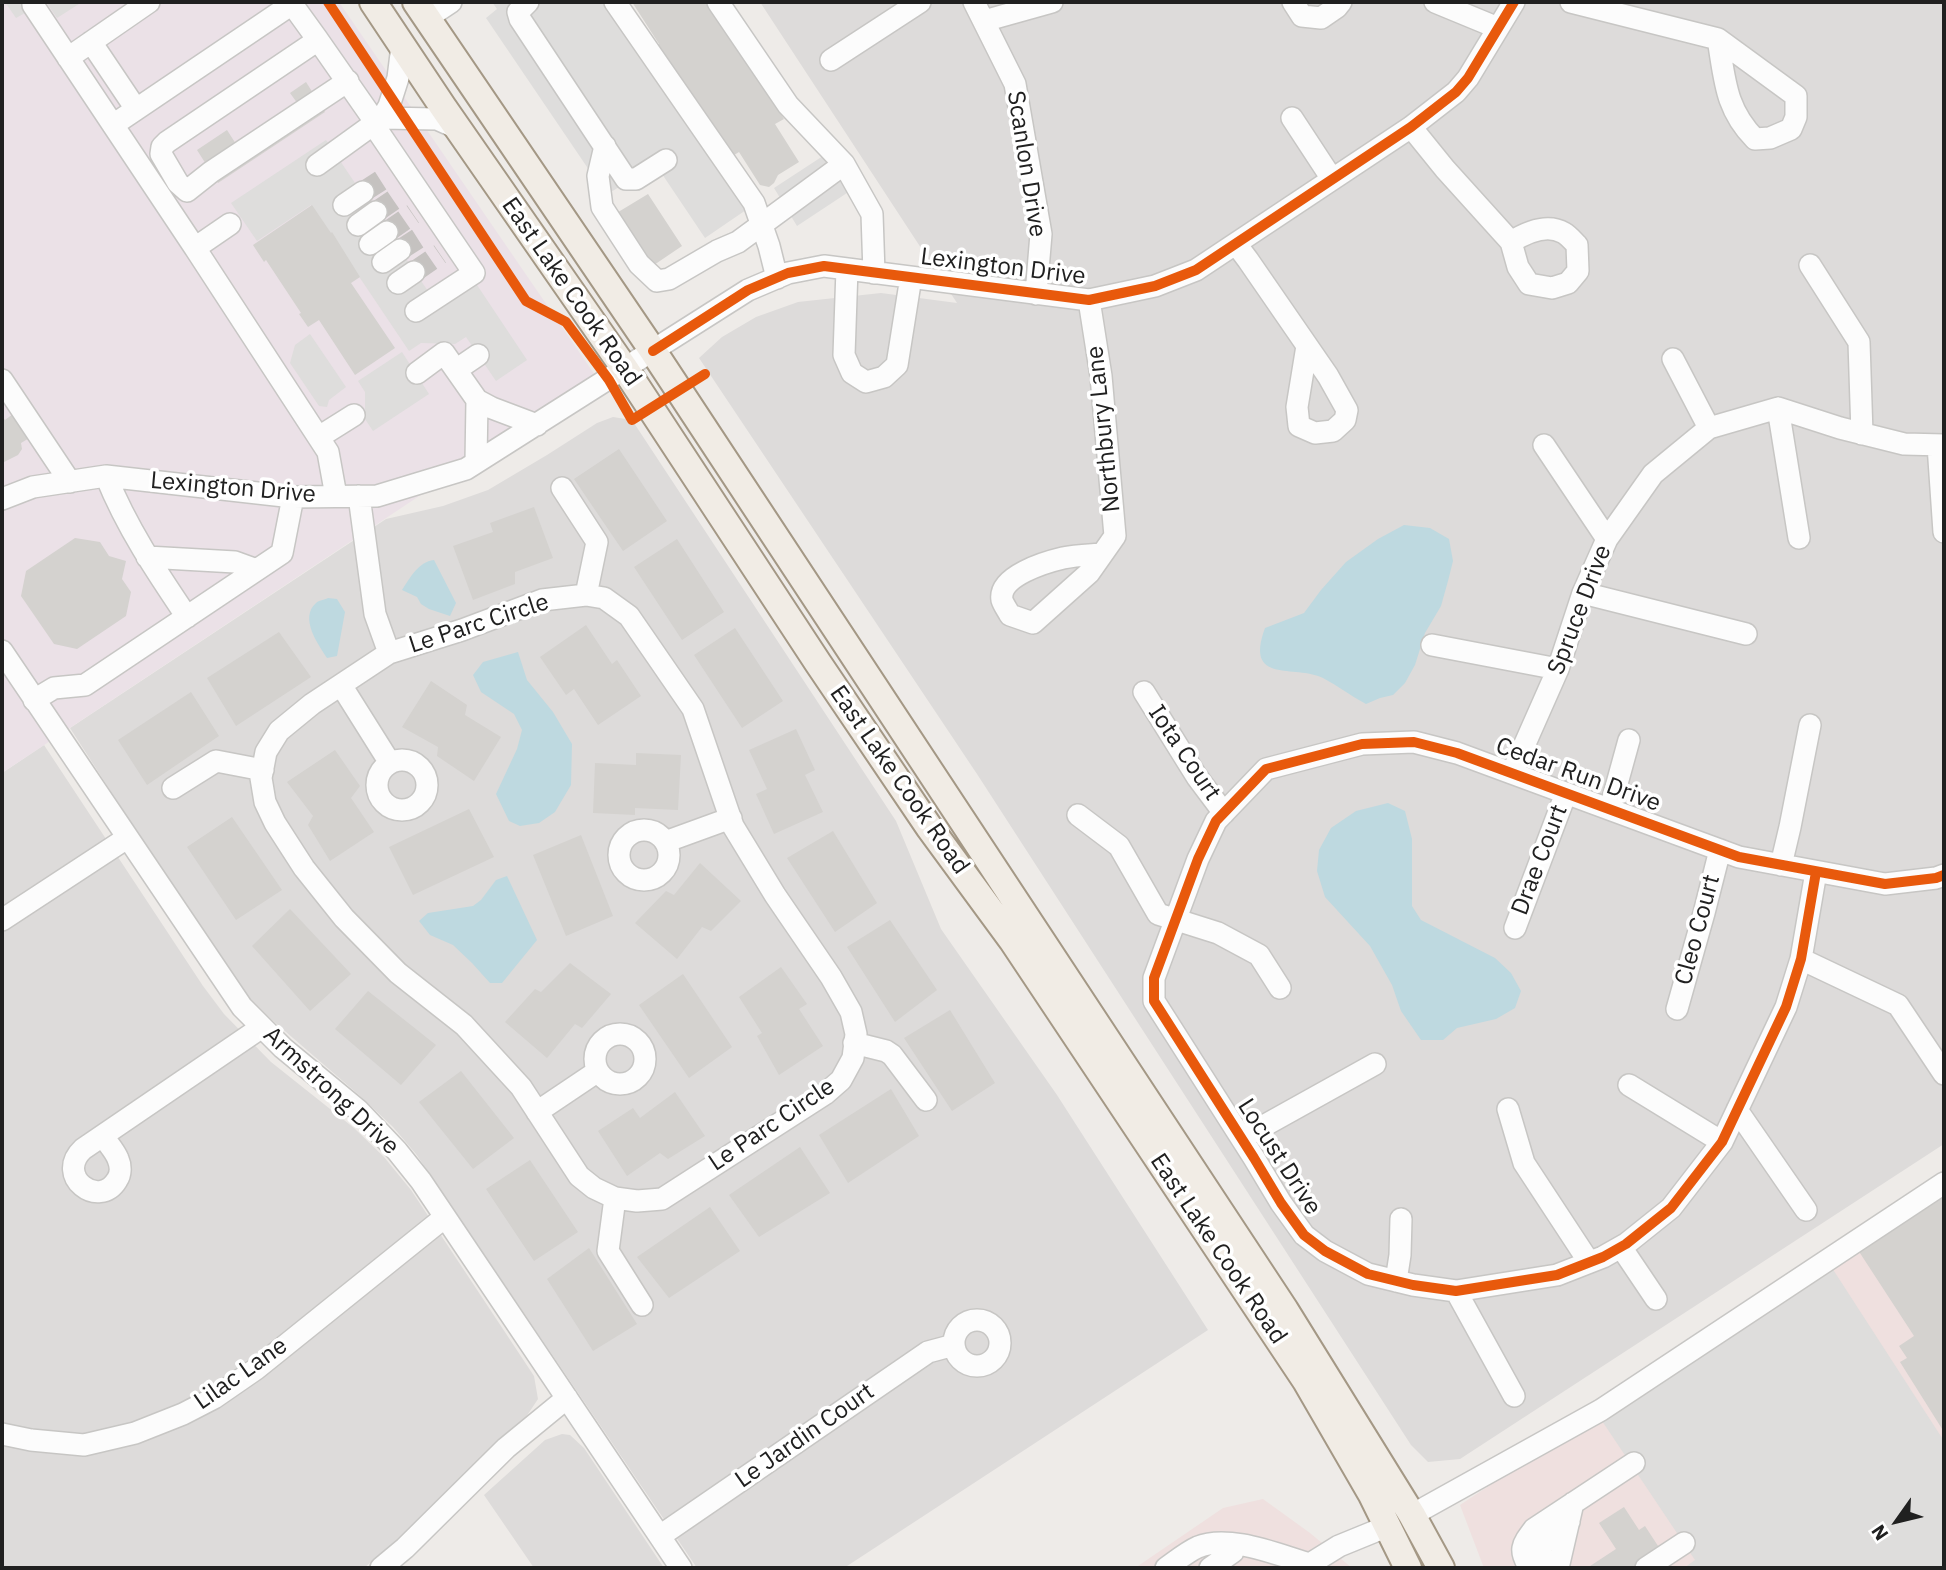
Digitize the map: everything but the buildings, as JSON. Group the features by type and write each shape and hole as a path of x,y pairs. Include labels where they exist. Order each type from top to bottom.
{"main road":[{"name":"East Lake Cook Road","path":"373,2 625,369 929,827 1012,940 1306,1381 1372,1495 1408,1568"},
{"name":"East Lake Cook Road","path":"422,10 653,351 1285,1310 1412,1515 1441,1568"}],"street":[{"path":"68,58 149,2"},
{"path":"422,10 451,2"},
{"path":"528,2 518,12 520,19 626,179 636,179 666,160"},
{"path":"615,2 754,203 777,278"},
{"path":"718,2 788,105 844,164 872,214 874,273"},
{"path":"831,60 920,2"},
{"name":"Scanlon Drive","path":"974,2 1015,84 1041,234 1036,294"},
{"path":"984,21 1052,2"},
{"path":"1293,2 1302,16 1321,18 1337,8 1341,2"},
{"path":"1435,2 1498,28"},
{"name":"Lexington Drive","path":"2,499 33,487 106,476 293,497 377,496 466,469 748,290 788,273 824,267 847,269 1089,300 1155,286 1196,270 1411,127 1456,92 1468,78 1514,2"},
{"path":"1571,2 1718,39 1796,96 1796,117 1791,129 1770,138 1755,139 1742,126 1727,95 1718,39"},
{"path":"113,125 291,3 371,116 378,121 395,171 433,229 447,249 474,273 416,311"},
{"path":"33,5 319,437 328,452 336,496"},
{"path":"318,40 162,147 162,156 178,183 187,191 211,172 348,81"},
{"path":"91,42 136,109"},
{"path":"317,164 378,121 389,106 398,78 402,46"},
{"path":"1292,118 1332,180"},
{"path":"378,121 437,119 457,128"},
{"path":"1411,127 1511,242"},
{"path":"605,146 598,176 602,207 639,264 657,281 669,279 738,242 844,164"},
{"path":"142,170 162,156"},
{"path":"344,205 363,192"},
{"path":"358,225 376,212"},
{"path":"195,248 230,224"},
{"path":"1236,244 1307,346"},
{"path":"1810,265 1859,342 1863,434"},
{"path":"847,269 844,355 852,373 866,382 884,377 897,365 911,277"},
{"name":"Northbury Lane","path":"1089,300 1101,376 1115,536 1102,554"},
{"path":"417,373 444,353 477,400 537,425"},
{"path":"456,370 478,355"},
{"path":"1673,359 1709,428"},
{"path":"2,380 70,482"},
{"path":"476,462 477,400"},
{"path":"1799,538 1778,408 1905,444 1941,445 1944,532"},
{"name":"Spruce Drive","path":"1512,773 1558,669 1583,593 1607,539 1653,474 1709,428 1778,408"},
{"path":"319,437 354,415"},
{"path":"1544,445 1607,539"},
{"path":"106,476 119,509 187,617"},
{"path":"562,488 597,542 586,595"},
{"name":"Le Parc Circle","path":"359,496 375,614 389,653"},
{"path":"34,700 54,688 85,684 282,553 293,497"},
{"path":"147,557 235,562 257,570"},
{"path":"1583,593 1746,634"},
{"name":"Le Parc Circle","path":"586,595 604,598 629,615 693,709 733,826 775,895 831,977 851,1012 856,1034 852,1058 841,1080 825,1094 662,1199 637,1201 615,1198 594,1188 579,1176 521,1087 464,1026 398,973 336,908 304,868 275,823 265,802 261,778 266,752 279,731 312,704 389,653 462,630 542,600 586,595"},
{"path":"1432,645 1558,669"},
{"name":"Armstrong Drive","path":"2,651 242,1007 283,1048 358,1110 397,1151 445,1217 681,1568"},
{"path":"341,685 390,763"},
{"name":"Iota Court","path":"1144,692 1220,817"},
{"path":"1781,865 1810,725"},
{"path":"1610,809 1629,740"},
{"name":"Cedar Run Drive","path":"1220,817 1266,769 1362,744 1414,743 1457,753 1739,857 1885,884 1944,875"},
{"path":"173,788 216,761 263,770"},
{"name":"Drae Court","path":"1515,928 1566,793"},
{"path":"1077,814 1119,846 1158,914 1218,933 1259,955 1280,988"},
{"name":"Locust Drive","path":"1220,817 1198,859 1154,978 1154,1001 1304,1235 1325,1251 1368,1274 1456,1291 1558,1275 1621,1247 1671,1208 1722,1142 1786,1007 1801,959 1816,872"},
{"path":"665,842 731,818"},
{"path":"2,920 127,838"},
{"name":"Cleo Court","path":"1677,1009 1720,850"},
{"path":"1801,959 1898,1005 1944,1074"},
{"path":"103,1136 262,1027"},
{"path":"855,1043 892,1055 926,1100"},
{"path":"1242,1138 1375,1064"},
{"path":"537,1112 598,1071"},
{"path":"1629,1085 1722,1142"},
{"path":"1508,1109 1524,1163 1589,1262"},
{"path":"1737,1110 1806,1210"},
{"path":"1412,1515 1601,1410 1944,1183"},
{"path":"615,1198 608,1251 642,1305"},
{"name":"Lilac Lane","path":"2,1434 84,1445 135,1433 183,1414 214,1398 256,1369 445,1217"},
{"path":"1396,1281 1401,1219"},
{"path":"1621,1247 1656,1299"},
{"path":"1456,1291 1514,1396"},
{"name":"Le Jardin Court","path":"660,1536 928,1352 954,1345"},
{"path":"381,1568 405,1548 506,1448 567,1398"},
{"path":"1546,1568 1539,1554 1551,1534 1571,1512 1634,1463"},
{"path":"1530,1568 1523,1558 1523,1544 1534,1529 1571,1512"},
{"path":"1558,1568 1571,1512"},
{"path":"1166,1568 1197,1548 1211,1543 1231,1542 1311,1566 1339,1546 1388,1526"},
{"path":"1646,1568 1687,1546 1661,1568"},
{"path":"1210,1568 1233,1552"}],"shaded area":[{"path":"2,2 339,2 597,378 2,773"},
{"path":"5,2 45,2 16,18"},
{"path":"46,2 82,2 57,18"},
{"path":"492,2 603,2 746,210 705,238 658,168 637,176 606,195 486,18 497,9"},
{"path":"760,2 1944,2 1944,1144 1460,1459 1428,1462 1411,1445 977,774 699,358 722,337 756,317 798,302 881,293 957,303"},
{"path":"326,140 438,306 475,282 527,360 496,381 466,337 455,344 421,343 409,351 311,205 257,241 231,203"},
{"path":"826,154 850,191 797,226 774,188"},
{"path":"310,334 346,387 329,400 327,407 319,406 290,363 295,345"},
{"path":"402,352 429,394 373,431 365,419 365,392 358,381"},
{"path":"613,417 632,420 896,821 941,929 1057,1095 1208,1330 844,1568 697,1568 416,1154 393,1127 359,1095 242,991 70,728 386,519 443,506 488,490 597,423"},
{"path":"44,745 224,1014 271,1062 354,1128 384,1157 411,1190 534,1376 538,1399 524,1420 460,1478 414,1525 364,1568 2,1568 2,773"},
{"path":"1944,1184 1944,1568 1484,1568 1460,1505"},
{"path":"1823,1254 1944,1441 1944,1568 1684,1568 1695,1560 1590,1403"},
{"path":"562,1434 570,1435 584,1448 664,1568 534,1568 484,1495 545,1440"},
{"path":"1263,1499 1352,1568 1135,1568 1223,1508"}],"water":[{"path":"1404,525 1430,528 1449,539 1453,561 1441,606 1425,633 1415,665 1405,683 1393,695 1366,704 1323,678 1267,665 1261,658 1260,646 1265,628 1304,613 1346,562 1378,539"},
{"path":"434,560 456,603 450,616 429,609 421,604 417,597 402,590 419,567"},
{"path":"328,598 337,599 345,612 337,656 327,658 312,631 309,616 316,603"},
{"path":"518,652 527,680 553,712 572,744 571,785 555,812 539,823 520,826 509,821 496,794 517,749 522,730 514,714 481,692 473,675 483,662"},
{"path":"1388,803 1405,811 1412,839 1412,906 1421,920 1495,958 1511,973 1521,991 1515,1008 1496,1019 1457,1028 1443,1040 1421,1040 1401,1011 1392,985 1370,946 1325,897 1317,871 1319,850 1331,828 1356,811"},
{"path":"507,876 537,940 502,983 490,983 453,945 430,935 419,921 428,913 473,906 496,880"}],"tunnel":[{"path":"363,192 388,176"},
{"path":"376,212 401,195"},
{"path":"387,232 413,214"},
{"path":"400,250 425,234"},
{"path":"414,272 440,254"}],"cycle path":[{"path":"328,2 526,301 566,322 609,380 632,420 705,374"},
{"path":"653,351 748,290 788,273 824,266 1089,300 1155,286 1196,270 1411,127 1456,92 1468,78 1514,2"},
{"path":"1816,872 1801,959 1786,1007 1722,1142 1671,1208 1626,1244 1603,1257 1557,1275 1456,1291 1413,1285 1368,1274 1325,1251 1304,1235 1281,1203 1154,1001 1154,978 1198,859 1216,821 1266,769 1362,744 1414,742 1457,753 1739,857 1885,884 1944,875"}]}
